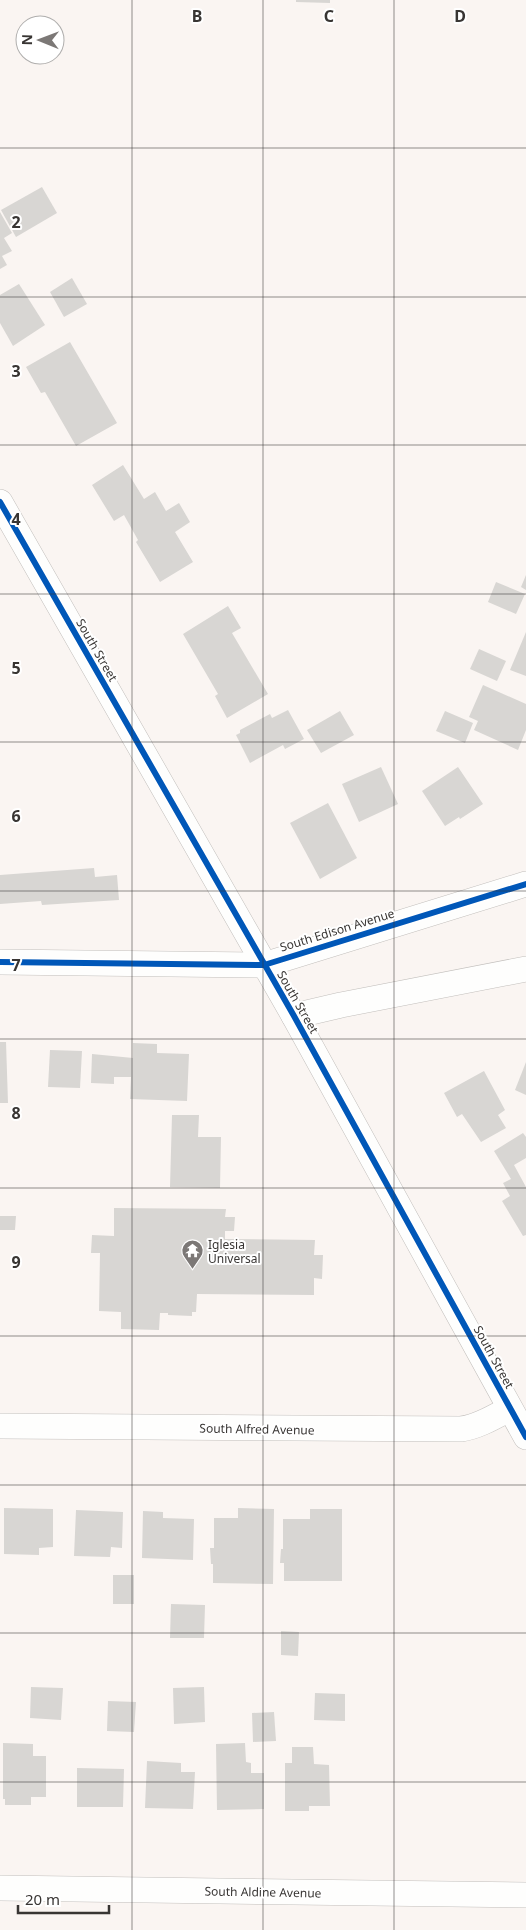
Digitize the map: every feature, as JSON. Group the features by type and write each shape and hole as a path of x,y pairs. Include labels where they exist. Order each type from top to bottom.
{"street":[{"name":"South Street","path":"0,502 294,1016 526,1438"},
{"name":"South Edison Avenue","path":"0,962 264,965 526,884"},
{"path":"294,1016 526,969"},
{"name":"South Alfred Avenue","path":"0,1426 382,1430 460,1429 468,1428 509,1409"},
{"name":"South Aldine Avenue","path":"0,1888 526,1895"}],"building":[{"path":"296,0 330,0 330,3 296,2"},
{"path":"42,187 57,213 16,237 1,210"},
{"path":"0,212 12,233 4,238 12,251 2,256 7,265 0,269"},
{"path":"72,278 87,304 64,317 50,292"},
{"path":"19,284 45,325 13,346 0,323 0,295"},
{"path":"70,342 117,423 76,446 45,392 41,393 26,367"},
{"path":"123,465 144,499 155,492 166,511 179,503 190,522 175,532 193,562 160,582 136,542 138,540 124,515 114,521 92,485"},
{"path":"526,575 526,590 521,587"},
{"path":"496,582 525,594 516,614 488,602"},
{"path":"228,606 241,628 232,633 268,694 227,718 215,696 218,694 183,634"},
{"path":"526,632 526,676 510,670"},
{"path":"479,649 506,661 497,681 470,669"},
{"path":"483,685 526,704 526,730 518,750 474,730 478,721 469,717"},
{"path":"288,710 304,739 285,749 283,745 250,763 236,735 240,733 240,730 270,714 272,718"},
{"path":"340,711 354,735 321,753 307,730"},
{"path":"445,711 473,723 465,743 436,731"},
{"path":"381,767 398,804 359,822 342,784"},
{"path":"458,767 483,804 445,826 422,791"},
{"path":"328,803 357,858 320,879 290,823"},
{"path":"94,868 95,877 117,875 119,900 42,905 41,901 0,904 0,875"},
{"path":"0,1042 6,1042 8,1103 0,1103"},
{"path":"133,1043 157,1044 157,1053 189,1054 187,1101 130,1099 131,1077 114,1077 114,1084 91,1083 92,1054 133,1058"},
{"path":"50,1050 82,1051 80,1088 48,1087"},
{"path":"526,1062 526,1095 515,1090"},
{"path":"484,1071 505,1110 498,1115 506,1128 481,1142 462,1114 457,1117 444,1093"},
{"path":"172,1115 199,1115 198,1137 221,1137 220,1188 170,1187"},
{"path":"523,1133 526,1137 526,1158 514,1165 526,1187 526,1235 523,1236 502,1201 510,1196 503,1183 511,1179 494,1151"},
{"path":"114,1208 226,1209 225,1217 235,1217 234,1231 225,1231 225,1239 315,1240 314,1255 323,1255 322,1279 314,1278 314,1295 197,1294 196,1312 192,1312 192,1316 160,1313 159,1330 121,1329 121,1312 99,1311 100,1253 91,1253 92,1235 114,1236"},
{"path":"0,1216 16,1216 15,1230 0,1230"},
{"path":"4,1508 53,1509 53,1547 39,1548 39,1555 4,1554"},
{"path":"238,1508 274,1509 273,1584 213,1583 213,1564 211,1564 210,1548 214,1548 214,1518 238,1518"},
{"path":"310,1509 342,1509 342,1581 284,1581 284,1563 280,1563 281,1549 283,1549 283,1519 310,1519"},
{"path":"76,1510 123,1512 122,1548 111,1547 110,1557 74,1556"},
{"path":"143,1511 163,1512 163,1518 194,1519 193,1560 142,1558"},
{"path":"113,1575 134,1575 134,1604 113,1604"},
{"path":"171,1604 205,1605 204,1638 170,1638"},
{"path":"281,1631 299,1632 298,1656 281,1655"},
{"path":"31,1687 63,1688 61,1720 30,1718"},
{"path":"204,1687 205,1722 174,1724 173,1688"},
{"path":"315,1693 345,1694 345,1721 314,1720"},
{"path":"108,1701 136,1702 134,1732 107,1731"},
{"path":"274,1712 276,1741 253,1742 252,1713"},
{"path":"3,1743 33,1744 33,1756 46,1756 46,1797 31,1797 31,1805 5,1805 5,1799 3,1799"},
{"path":"245,1743 246,1762 251,1763 251,1773 264,1773 264,1809 217,1810 216,1744"},
{"path":"292,1747 313,1747 314,1764 329,1765 330,1806 309,1806 309,1811 285,1811 285,1763 292,1763"},
{"path":"147,1761 181,1763 181,1772 195,1772 193,1809 145,1808"},
{"path":"77,1768 124,1769 123,1807 77,1807"}],"cycle path":[{"path":"0,502 294,1016 526,1437"},
{"path":"0,962 264,965 526,884"}],"place":[{"name":"Iglesia Universal","path":"192,1270"}]}
